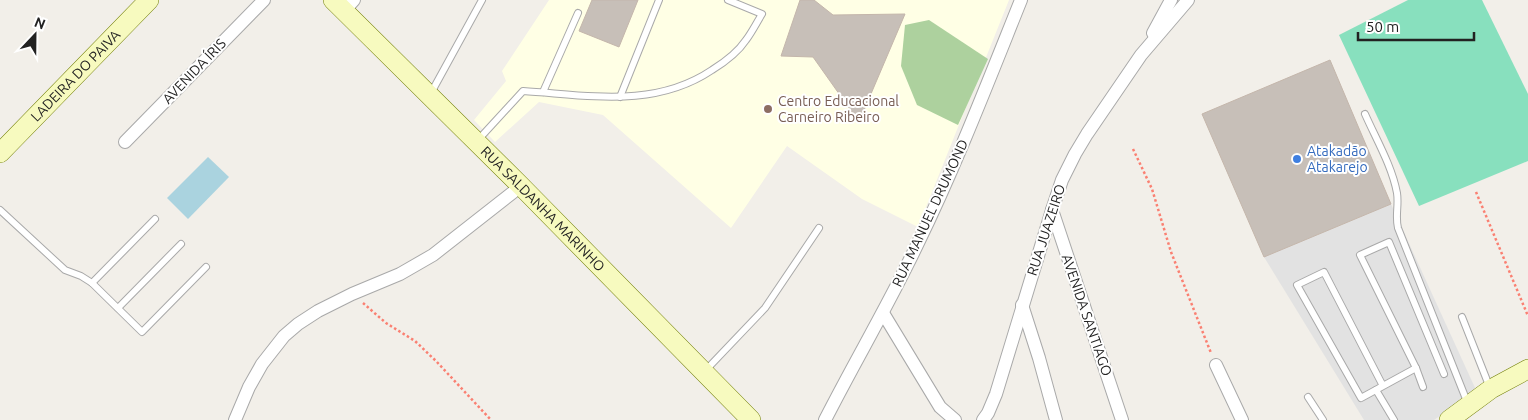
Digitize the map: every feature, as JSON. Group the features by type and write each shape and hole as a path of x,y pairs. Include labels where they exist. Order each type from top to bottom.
{"main road":[{"name":"LADEIRA DO PAIVA","path":"0,153 149,0"},
{"name":"RUA SALDANHA MARINHO","path":"344,4 429,96 521,186 751,420"},
{"path":"1449,420 1491,389 1528,369"}],"street":[{"name":"AVENIDA ÍRIS","path":"125,142 264,0"},
{"name":"RUA MANUEL DRUMOND","path":"825,420 883,313 938,199 1021,0"},
{"name":"RUA JUAZEIRO","path":"982,420 996,394 1062,180 1075,154 1141,55 1171,0"},
{"name":"RUA JUAZEIRO","path":"1141,55 1188,0"},
{"path":"235,420 249,387 262,364 284,336 298,324 352,294 400,274 433,255 521,186"},
{"name":"AVENIDA SANTIAGO","path":"1052,210 1122,420"},
{"path":"1022,305 1056,420"},
{"path":"883,313 940,407 955,420"},
{"path":"1216,365 1242,420"}],"lane":[{"path":"429,96 482,0"},
{"path":"620,96 659,0"},
{"path":"475,142 523,91 620,96 658,94 680,87 703,76 727,60 746,41 762,14 728,0"},
{"path":"543,92 578,13"},
{"path":"1365,114 1393,177 1398,202 1396,221 1398,228 1468,406"},
{"path":"0,210 64,270 81,276 92,283 142,332 206,267"},
{"path":"92,283 155,219"},
{"path":"704,372 765,308 819,228"},
{"path":"1423,387 1416,368 1360,254 1389,242 1444,374"},
{"path":"118,308 181,244"},
{"path":"1383,386 1324,272 1297,285 1361,398 1376,390 1416,368"},
{"path":"1462,317 1491,389"},
{"path":"1376,390 1394,420"},
{"path":"1308,398 1323,420"}],"path":[{"path":"1133,149 1152,189 1171,252 1216,365"},
{"path":"1476,192 1528,316"},
{"path":"352,294 386,323 414,341 436,360 491,420"}],"shaded area":[{"name":"Centro Educacional Carneiro Ribeiro","path":"549,0 1009,0 918,227 862,199 787,146 731,228 603,115 539,102 495,142 474,120 506,81 502,71"},
{"path":"1391,204 1476,390 1434,420 1364,420 1264,257"}],"green space":[{"path":"1408,0 1482,0 1528,94 1528,161 1419,206 1339,35"},
{"path":"929,20 988,59 958,125 917,105 901,66 905,25"}],"water":[{"path":"208,157 229,177 188,219 167,198"}],"building":[{"path":"592,0 638,0 619,47 579,31"},
{"path":"800,0 814,0 833,15 905,14 859,122 813,57 781,56"},
{"name":"Atakadão Atakarejo","path":"1330,60 1391,204 1264,257 1202,114"}],"place":[{"name":"Centro Educacional Carneiro Ribeiro","path":"768,109"},
{"name":"Atakadão Atakarejo","path":"1297,159"}]}
